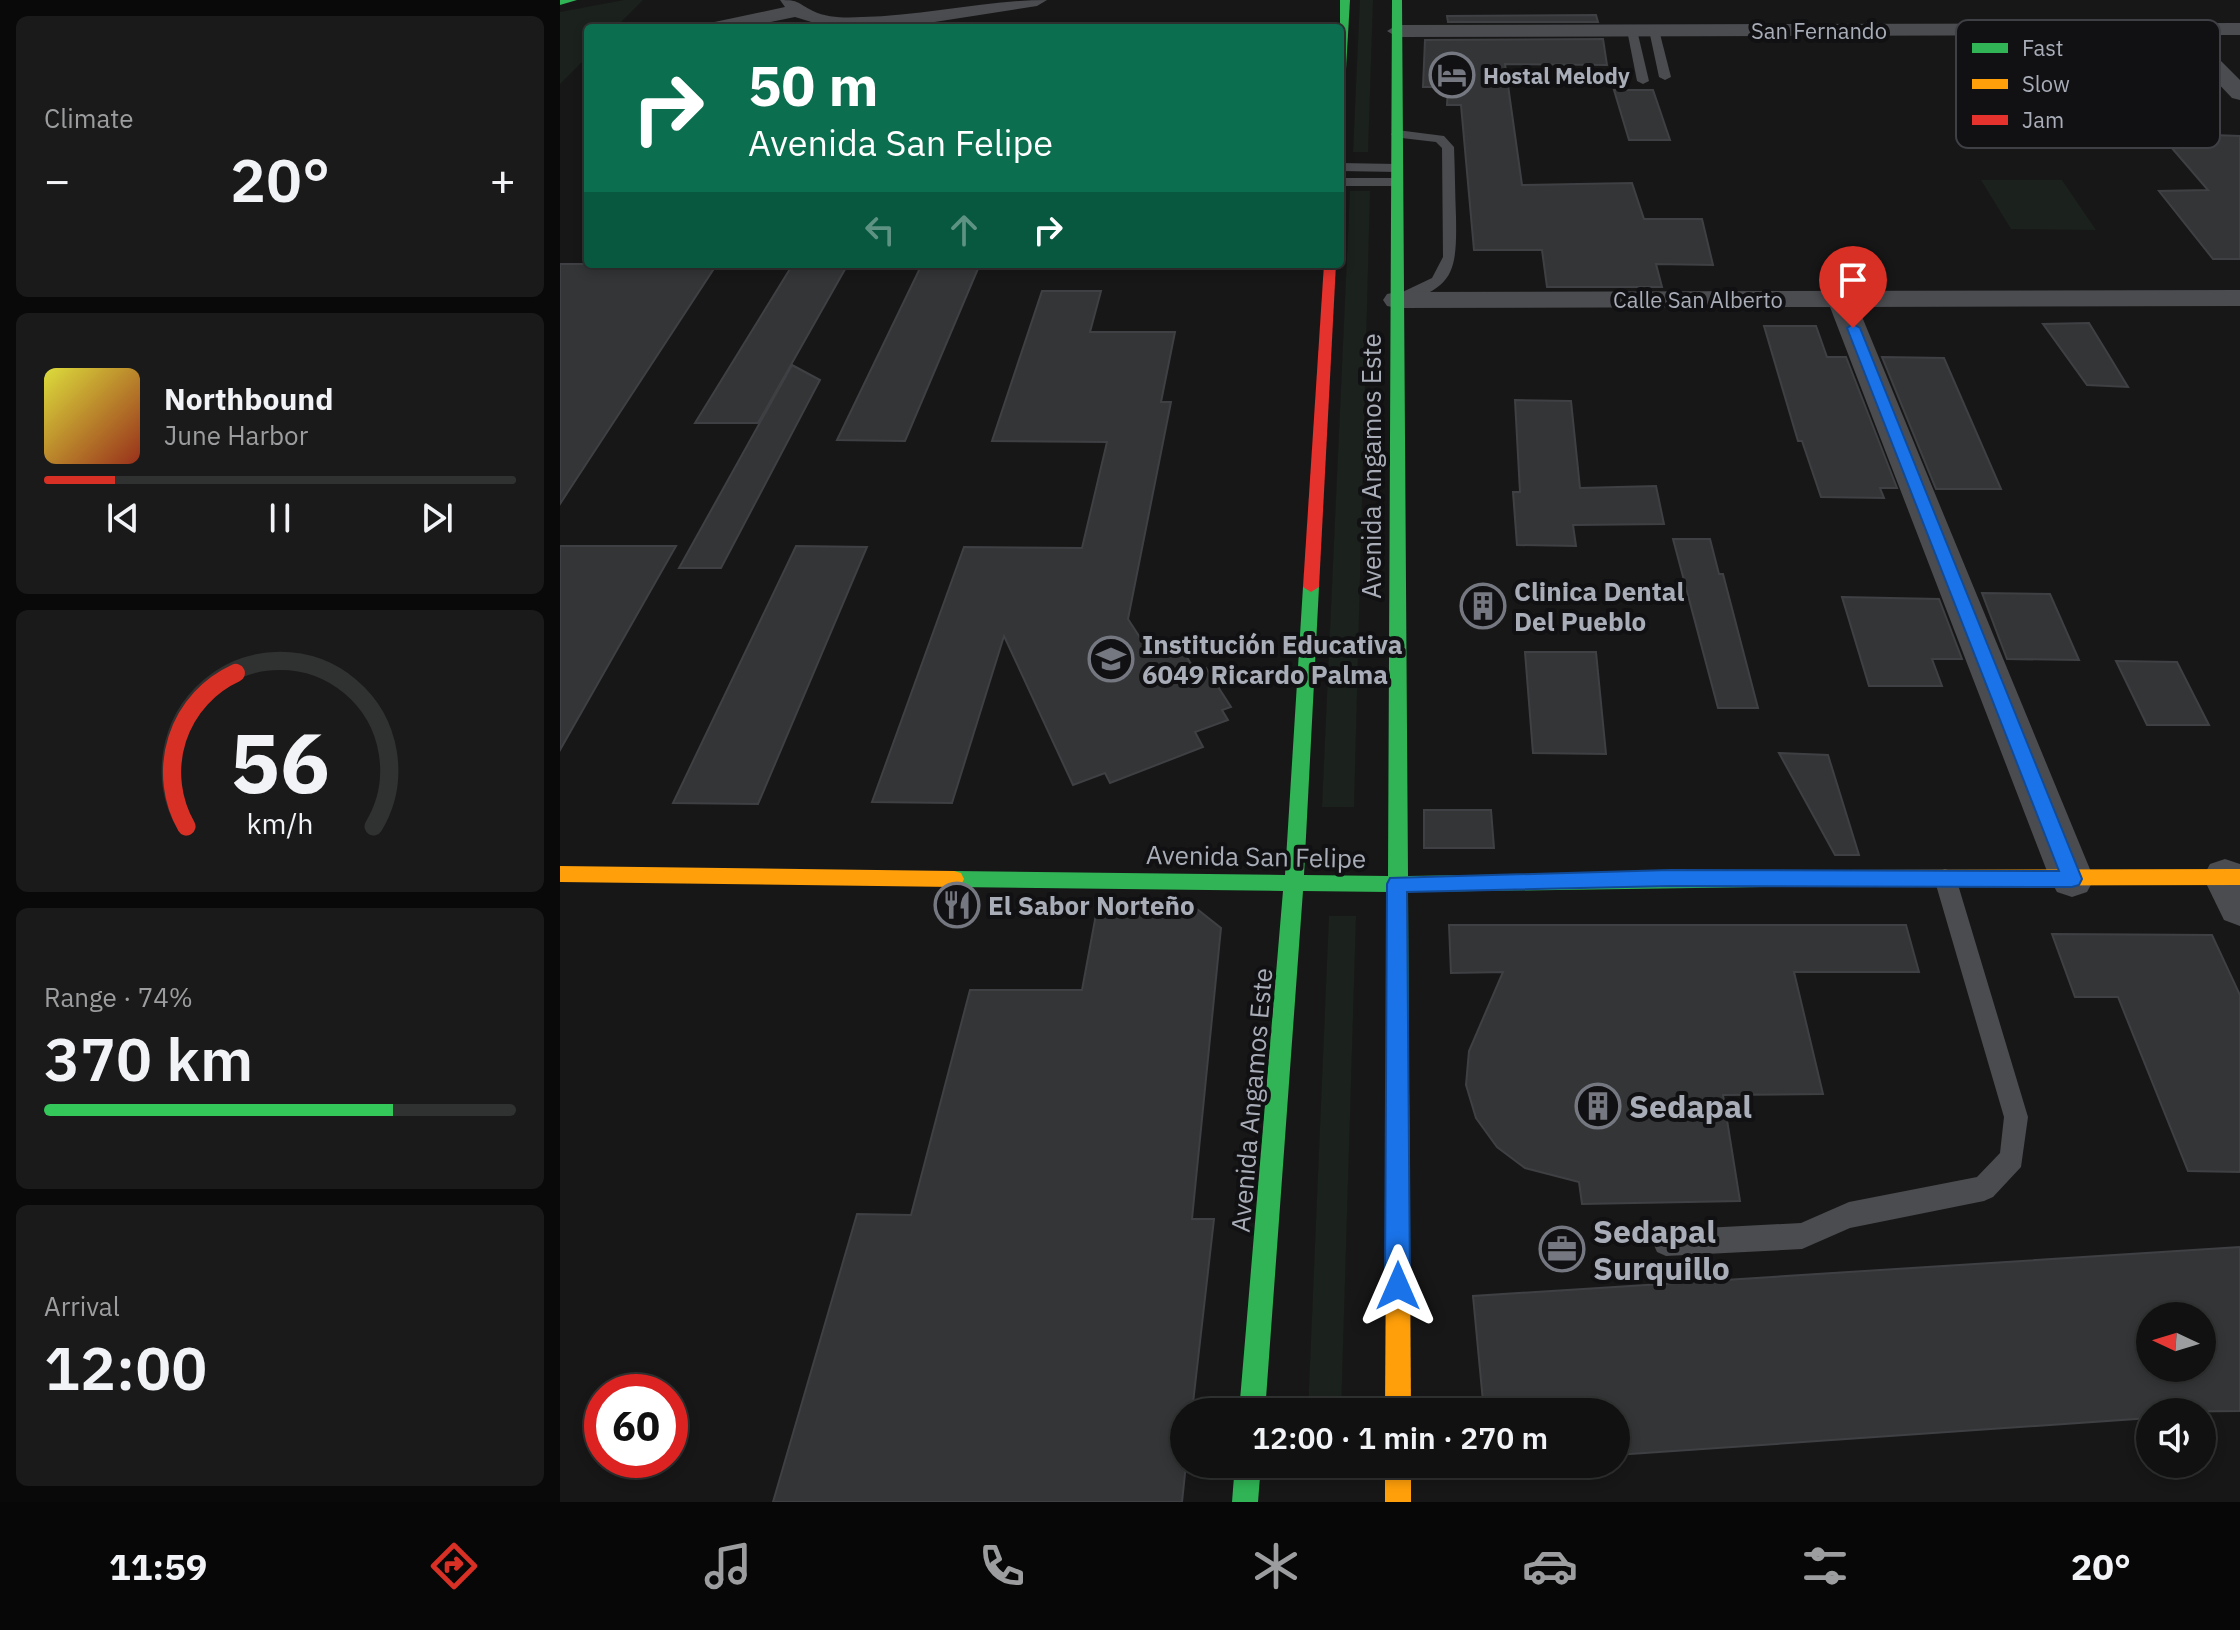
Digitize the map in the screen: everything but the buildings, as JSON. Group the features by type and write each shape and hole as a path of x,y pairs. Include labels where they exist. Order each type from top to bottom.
{"main road":[{"path":"560,2 572,0"},
{"path":"1344,24 1345,0"},
{"name":"Avenida Angamos Este","path":"1397,0 1398,1398"},
{"name":"Avenida Angamos Este","path":"1253,1398 1294,882 1330,268"},
{"name":"Avenida San Felipe","path":"560,874 1397,884 1670,878 1945,878 2072,879 2235,887"},
{"path":"1245,1502 1247,1478"},
{"path":"1398,1478 1398,1502"}],"street":[{"path":"726,24 795,5 805,15 825,20 870,22 1037,0"},
{"name":"San Fernando","path":"1397,31 1956,29"},
{"path":"2220,73 2240,93"},
{"name":"Calle San Alberto","path":"1397,300 2240,298"},
{"path":"1841,299 2072,879"}],"lane":[{"path":"1632,30 1643,81"},
{"path":"1654,30 1665,77"},
{"path":"1397,134 1440,139 1448,147 1450,257 1446,272 1437,284 1397,300"},
{"path":"1344,168 1397,175"},
{"path":"1344,182 1397,175"},
{"path":"1666,1243 1802,1236 1849,1215 1984,1188 2012,1158 2016,1117 1945,878"}],"shaded area":[{"path":"624,0 643,0 619,24 584,24 584,60 560,84 560,12"},
{"path":"1360,0 1373,0 1368,152 1353,152"},
{"path":"1981,180 2062,180 2096,230 2011,229"},
{"path":"1350,191 1370,191 1354,807 1322,807"},
{"path":"1329,916 1356,916 1341,1398 1309,1398"}],"traffic: fast":[{"path":"560,2 572,0"},
{"path":"1344,24 1345,0"},
{"path":"1397,0 1398,1089"},
{"path":"1253,1398 1294,882 1311,587"},
{"path":"954,879 1397,884 1843,878"},
{"path":"1245,1502 1247,1478"}],"traffic: slow":[{"path":"560,874 954,879"},
{"path":"1843,878 2240,877"},
{"path":"1398,1089 1398,1398"},
{"path":"1398,1478 1398,1502"}],"traffic: jam":[{"path":"1311,587 1330,268"}],"place":[{"name":"Hostal Melody","path":"1452,75"},
{"name":"Clinica Dental Del Pueblo","path":"1483,606"},
{"name":"Institución Educativa 6049 Ricardo Palma","path":"1111,659"},
{"name":"El Sabor Norteño","path":"957,905"},
{"name":"Sedapal","path":"1598,1106"},
{"name":"Sedapal Surquillo","path":"1562,1249"}],"route":[{"path":"1398,1286 1397,884 1670,878 2072,879 1853,328"}]}
